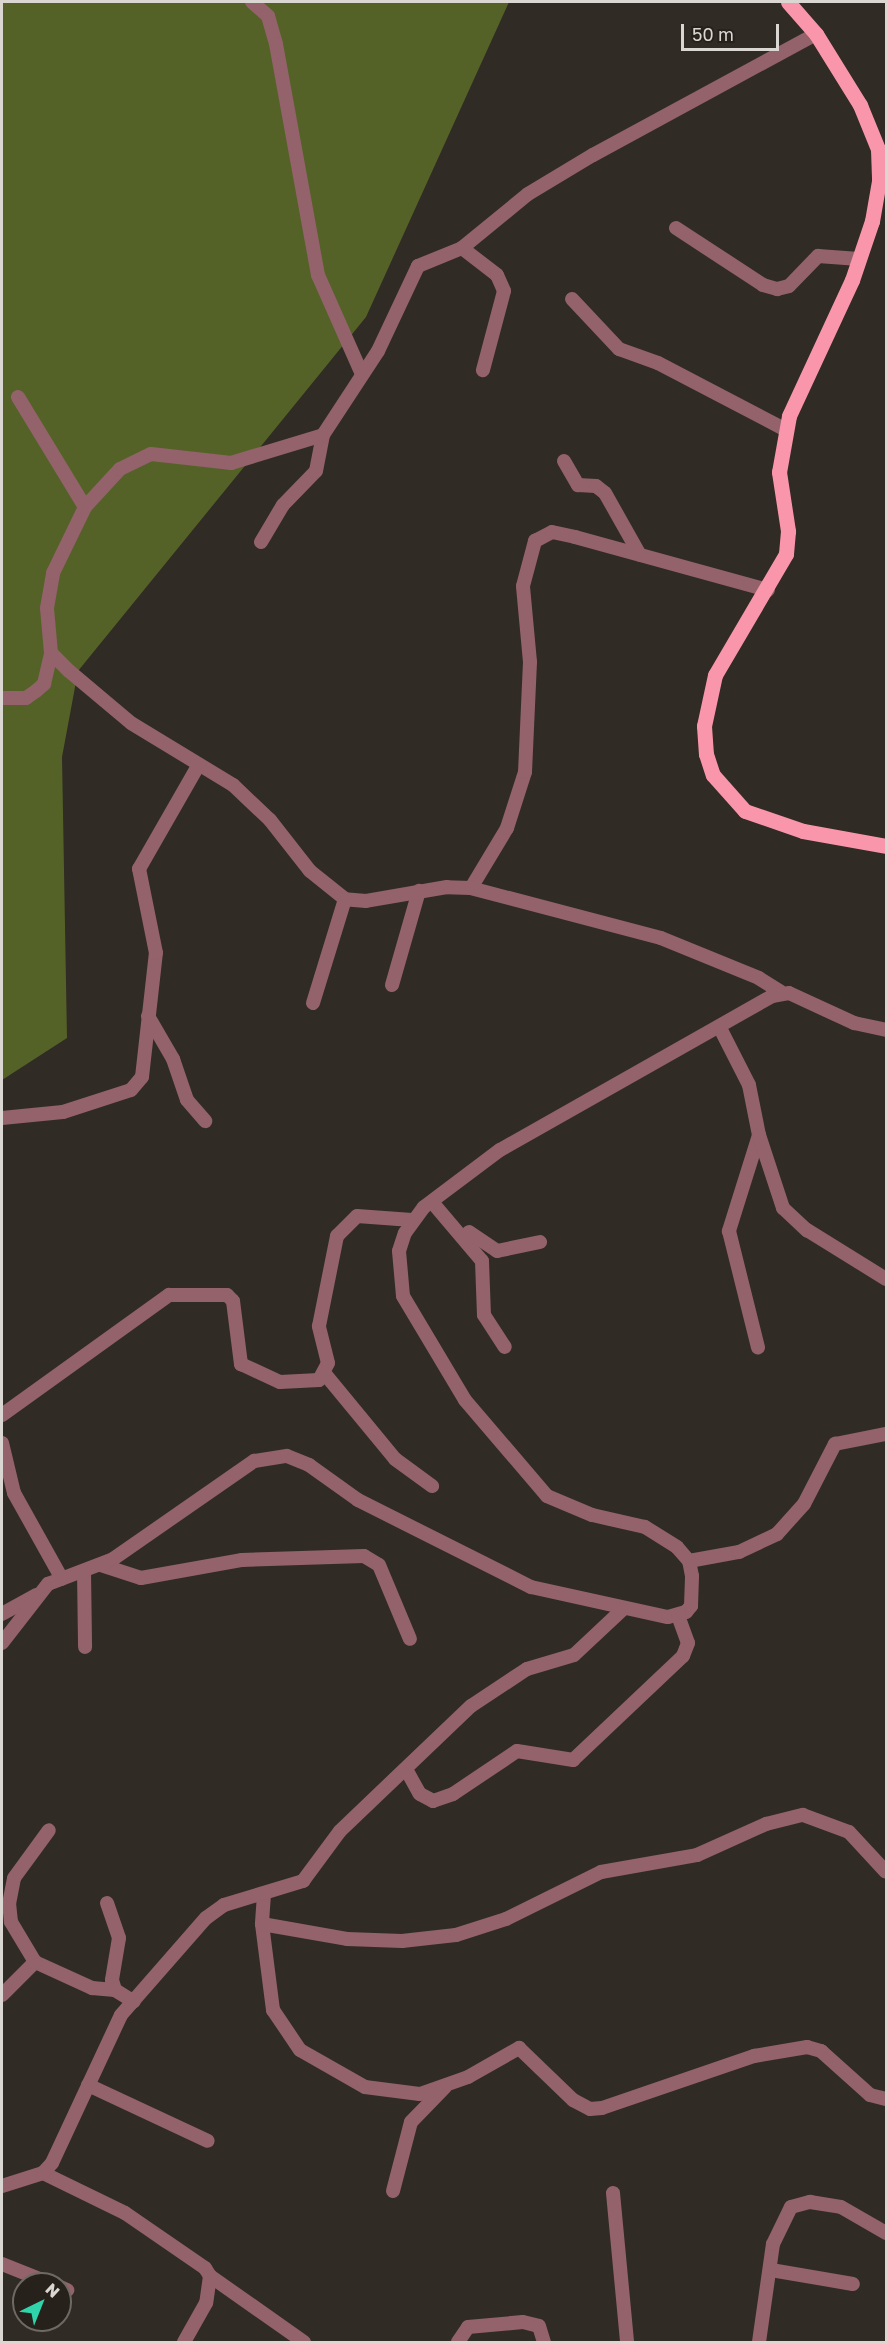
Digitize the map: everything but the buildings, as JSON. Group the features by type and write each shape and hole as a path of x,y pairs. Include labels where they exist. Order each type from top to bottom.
{"main road":[{"path":"788,2 816,34 860,105 882,147 879,181 859,259 786,430 779,472 788,531 786,554 768,590 729,651 707,700 705,745 713,775 745,811 769,822 886,846"}],"street":[{"path":"252,2 268,16 276,44 318,275 361,372"},
{"path":"261,542 283,505 316,471 323,435 344,408 361,372 389,330 412,274 428,261 462,248 528,194 816,34"},
{"path":"676,228 763,285 777,288 789,286 818,256 859,259"},
{"path":"462,248 497,275 504,291 483,370"},
{"path":"572,299 619,350 658,363 786,430"},
{"path":"18,397 85,507"},
{"path":"2,698 26,698 44,684 51,652 47,608 53,573 85,507 103,482 145,456 231,463 323,435"},
{"path":"564,461 578,485 596,486 605,493 640,555"},
{"path":"471,888 507,828 525,772 530,662 523,586 535,541 552,532 768,590"},
{"path":"51,652 131,723 252,801 310,871 345,899 366,901 419,891 471,888 661,938 759,978 781,992 854,1023 886,1029"},
{"path":"2,1118 63,1112 131,1090 142,1077 156,953 139,869 198,766"},
{"path":"392,985 419,891"},
{"path":"313,1003 345,899"},
{"path":"2,1614 62,1579 101,1565 254,1461 287,1456 309,1465 358,1500 511,1579 622,1610 678,1616 691,1606 689,1561 661,1534 592,1515 547,1496 465,1400 403,1296 399,1251 412,1220 500,1150 781,992"},
{"path":"148,1016 173,1059 187,1100 205,1121"},
{"path":"720,1028 749,1085 759,1135 776,1194 794,1220 886,1279"},
{"path":"758,1347 729,1231 759,1135"},
{"path":"432,1202 482,1261 484,1315 505,1347"},
{"path":"2,1415 169,1295 227,1295 232,1301 237,1357 246,1369 290,1384 312,1383 325,1374 328,1363 319,1326 337,1236 357,1216 412,1220"},
{"path":"454,1227 497,1251 540,1242"},
{"path":"325,1374 395,1459 432,1486"},
{"path":"689,1561 739,1552 777,1534 804,1504 835,1444 886,1434"},
{"path":"2,1443 4,1466 14,1493 62,1579"},
{"path":"101,1565 141,1578 236,1561 364,1556 379,1565 410,1639"},
{"path":"84,1571 85,1647"},
{"path":"2,1643 37,1595"},
{"path":"2,2186 43,2173 60,2148 113,2029 215,1910 291,1887 313,1873 340,1831 407,1771 485,1695 527,1669 574,1655 622,1610"},
{"path":"407,1771 420,1794 433,1802 453,1794 517,1751 573,1760 683,1656 688,1643 678,1616"},
{"path":"262,1924 347,1939 402,1941 465,1933 506,1919 601,1872 697,1855 766,1824 803,1815 849,1833 886,1872"},
{"path":"49,1830 14,1878 9,1904 11,1922 35,1962 92,1988 115,1990 134,2002"},
{"path":"264,1894 262,1924 270,1999 289,2038 348,2081 409,2096 448,2084 519,2048 573,2100 590,2109 602,2108 754,2056 807,2047 821,2051 870,2095 886,2099"},
{"path":"107,1903 119,1938 115,1990"},
{"path":"2,1995 35,1962"},
{"path":"393,2191 407,2129 416,2116 448,2084"},
{"path":"88,2085 208,2142"},
{"path":"409,2096 416,2116"},
{"path":"43,2173 142,2223 199,2262 210,2276 303,2343"},
{"path":"613,2193 627,2343"},
{"path":"759,2343 779,2228 785,2213 799,2202 841,2207 886,2233"},
{"path":"2,2264 22,2272"},
{"path":"771,2270 853,2284"},
{"path":"184,2343 206,2303 210,2276"},
{"path":"458,2343 468,2327 523,2322 539,2326 544,2343"}],"green space":[{"path":"2,2 509,2 366,317 78,671 62,757 67,1038 2,1080"}]}
